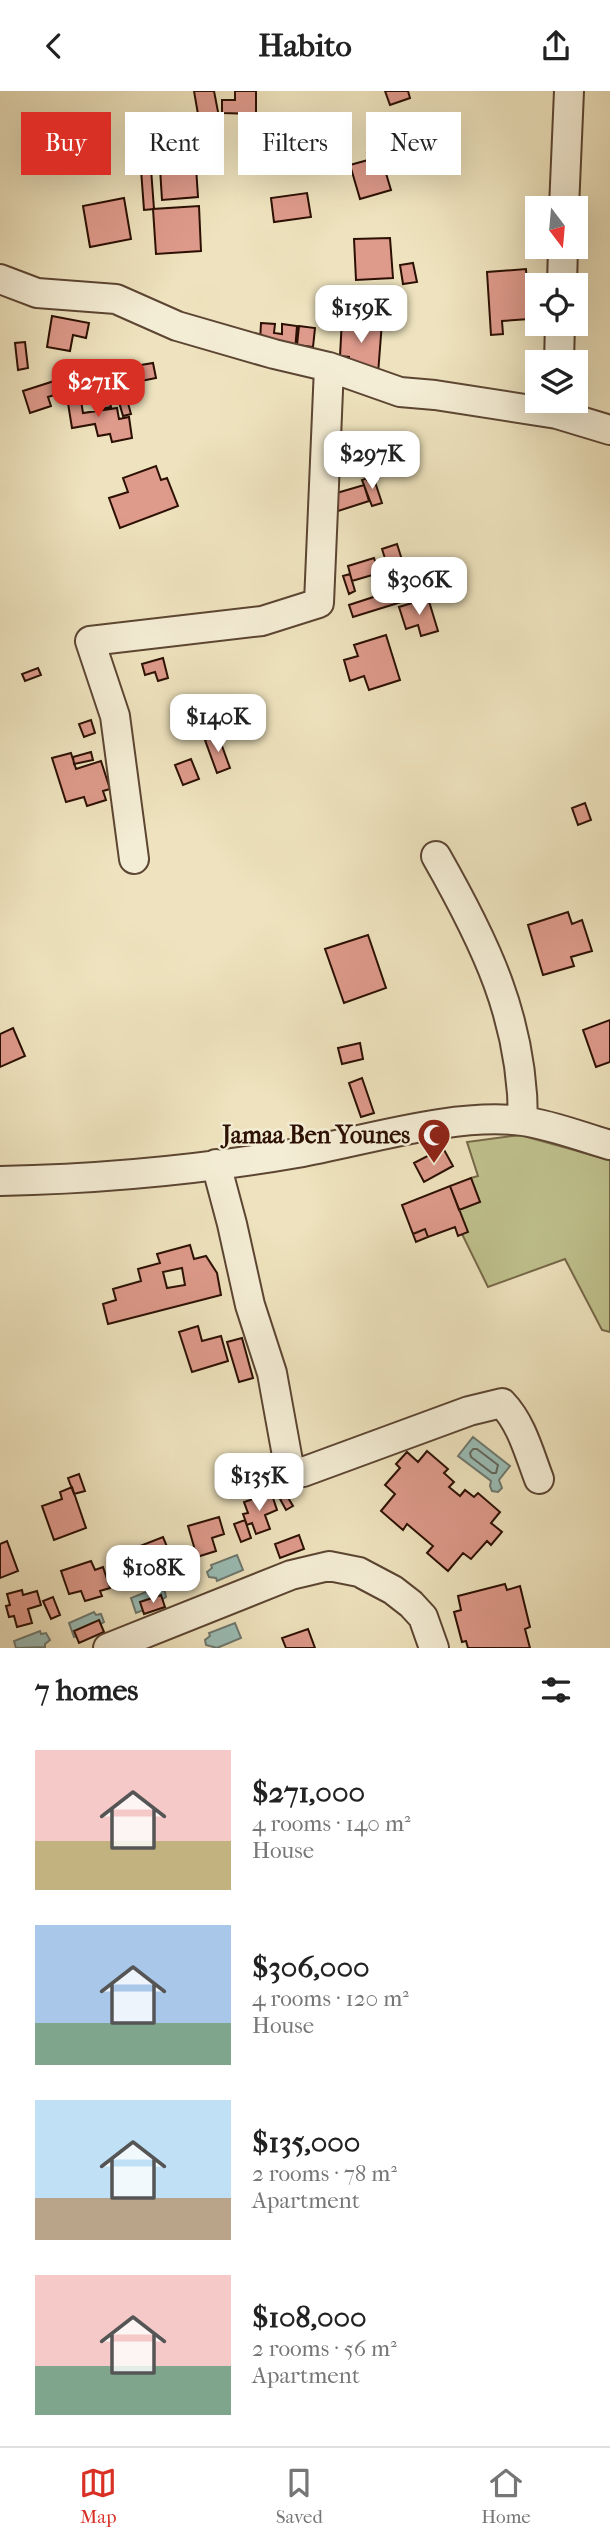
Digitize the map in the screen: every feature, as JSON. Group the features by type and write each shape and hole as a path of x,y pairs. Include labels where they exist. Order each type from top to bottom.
{"street":[{"path":"565,196 569,91"},
{"path":"0,279 37,293 116,299 177,326 328,367 400,392 525,404"},
{"path":"134,859 115,716 90,641 262,621 319,603 328,367"},
{"path":"571,413 610,430"},
{"path":"436,856 477,931 506,1002 518,1058 523,1121"},
{"path":"0,1181 65,1180 216,1164 290,1154 467,1120 523,1121 610,1145"},
{"path":"216,1164 233,1224 250,1305 272,1373 288,1461 292,1469 303,1472 469,1411 502,1403 522,1432 539,1479"},
{"path":"108,1648 291,1575 329,1566 359,1571 402,1597 423,1617 434,1648"}],"green space":[{"path":"520,1135 610,1160 610,1332 602,1330 565,1259 488,1287 462,1234 459,1210 480,1202 471,1178 478,1176 467,1142"}],"water":[{"path":"473,1437 510,1466 499,1480 502,1488 498,1492 492,1491 491,1481 458,1456"},
{"path":"237,1555 243,1570 217,1581 216,1578 209,1577 207,1572 212,1568 211,1565"},
{"path":"156,1588 165,1592 166,1597 161,1600 162,1603 136,1613 131,1598"},
{"path":"94,1612 96,1615 101,1614 104,1622 99,1625 100,1628 74,1637 69,1623"},
{"path":"235,1623 241,1638 217,1648 206,1645 205,1640 210,1636 209,1633"},
{"path":"40,1631 41,1634 46,1633 50,1640 45,1647 16,1648 14,1641"}],"building":[{"path":"194,91 214,91 218,112 198,112"},
{"path":"235,91 256,91 256,112 222,112 222,100 235,100"},
{"path":"385,91 408,91 410,98 390,105"},
{"path":"366,161 366,175 386,175 391,190 360,199 352,164"},
{"path":"141,175 151,175 154,209 144,210"},
{"path":"160,175 197,175 198,197 162,200"},
{"path":"307,193 311,217 274,222 271,198"},
{"path":"124,198 131,239 90,247 83,206"},
{"path":"199,206 201,251 156,254 153,209"},
{"path":"390,238 393,278 356,280 354,239"},
{"path":"413,263 417,282 403,284 400,265"},
{"path":"526,269 525,319 502,321 503,334 491,335 487,272"},
{"path":"52,316 89,323 86,338 73,335 70,351 47,347"},
{"path":"342,319 382,322 378,374 349,372 349,357 340,356"},
{"path":"261,323 275,324 274,333 282,334 282,324 297,326 294,363 259,360"},
{"path":"299,326 315,328 313,347 297,345"},
{"path":"25,342 28,368 18,370 15,343"},
{"path":"153,363 156,378 126,384 123,368"},
{"path":"92,368 96,381 87,383 83,371"},
{"path":"86,371 90,384 81,387 76,374"},
{"path":"76,374 81,387 48,397 51,406 30,413 23,391"},
{"path":"123,385 131,414 123,416 115,388"},
{"path":"107,387 111,407 96,410 92,389"},
{"path":"79,388 83,413 117,408 119,419 129,417 132,438 112,442 110,434 98,436 95,424 72,428 66,391"},
{"path":"376,461 379,478 367,480 364,463"},
{"path":"156,466 161,480 167,478 178,506 120,528 109,498 128,492 123,478"},
{"path":"373,476 382,503 372,506 362,480"},
{"path":"364,485 369,501 335,512 330,495"},
{"path":"397,544 414,598 353,617 349,605 395,590 382,549"},
{"path":"374,558 379,573 352,581 348,566"},
{"path":"350,574 355,591 349,594 343,576"},
{"path":"428,598 438,631 421,636 418,625 406,629 399,607"},
{"path":"386,635 400,680 369,690 364,676 350,681 344,660 358,656 354,645"},
{"path":"163,658 168,678 158,681 155,672 145,675 142,664"},
{"path":"38,668 41,675 25,681 22,674"},
{"path":"91,720 95,733 84,737 79,724"},
{"path":"218,735 230,768 217,773 205,740"},
{"path":"91,752 93,760 74,764 73,757"},
{"path":"71,753 76,769 101,761 110,789 103,791 106,800 87,806 84,797 66,802 52,758"},
{"path":"191,759 199,779 183,785 175,765"},
{"path":"585,803 591,820 578,825 572,808"},
{"path":"568,912 572,924 582,920 592,951 571,957 574,966 543,975 528,925"},
{"path":"368,935 386,988 344,1003 325,949"},
{"path":"610,1020 610,1062 596,1067 583,1030"},
{"path":"13,1028 25,1056 0,1067 0,1034"},
{"path":"360,1043 363,1059 342,1064 338,1048"},
{"path":"362,1078 374,1113 361,1117 349,1083"},
{"name":"Jamaa Ben Younes","path":"443,1148 453,1166 424,1182 414,1163"},
{"path":"471,1178 480,1202 459,1210 450,1186"},
{"path":"450,1186 468,1232 458,1236 455,1227 428,1237 425,1229 413,1234 402,1205"},
{"path":"425,1229 428,1237 416,1242 413,1234"},
{"path":"190,1245 194,1259 206,1256 217,1273 221,1295 108,1324 103,1304 116,1300 113,1289 141,1281 138,1269 160,1263 157,1254","holes":["182,1268 185,1285 167,1288 163,1272"]},
{"path":"198,1326 202,1341 221,1336 228,1361 192,1372 179,1332"},
{"path":"242,1338 253,1378 239,1382 227,1342"},
{"path":"427,1451 448,1469 444,1473 454,1482 449,1487 460,1496 465,1490 474,1497 478,1493 500,1512 491,1523 502,1532 491,1545 487,1541 471,1559 463,1553 448,1571 427,1553 433,1546 407,1524 403,1530 381,1511 395,1494 385,1485 400,1468 396,1464 407,1452 418,1462"},
{"path":"79,1474 85,1491 74,1494 68,1478"},
{"path":"72,1487 86,1528 54,1540 42,1506 62,1499 60,1492"},
{"path":"272,1495 277,1510 265,1515 270,1529 256,1534 252,1523 247,1525 243,1514 248,1513 244,1502 256,1498 258,1501"},
{"path":"287,1496 293,1506 286,1510 280,1499"},
{"path":"219,1517 224,1534 212,1538 216,1551 197,1557 188,1526"},
{"path":"245,1520 251,1538 241,1542 234,1524"},
{"path":"299,1535 304,1549 280,1558 275,1544"},
{"path":"163,1537 174,1564 165,1567 166,1571 150,1577 146,1568 135,1572 130,1558 143,1552 140,1546"},
{"path":"7,1541 18,1571 0,1578 0,1544"},
{"path":"91,1561 95,1570 103,1567 110,1588 100,1591 102,1596 85,1601 81,1591 69,1594 61,1571"},
{"path":"505,1584 507,1590 520,1586 530,1627 525,1629 530,1648 468,1648 466,1641 462,1642 454,1612 461,1610 458,1596"},
{"path":"22,1590 23,1595 37,1591 41,1605 28,1609 32,1623 17,1627 14,1616 9,1617 7,1594"},
{"path":"161,1595 165,1607 144,1614 140,1602"},
{"path":"53,1597 60,1615 51,1619 43,1601"},
{"path":"99,1620 104,1632 79,1643 74,1631"},
{"path":"308,1629 315,1648 286,1648 282,1638"}],"place":[{"name":"Jamaa Ben Younes","path":"434,1165"}]}
